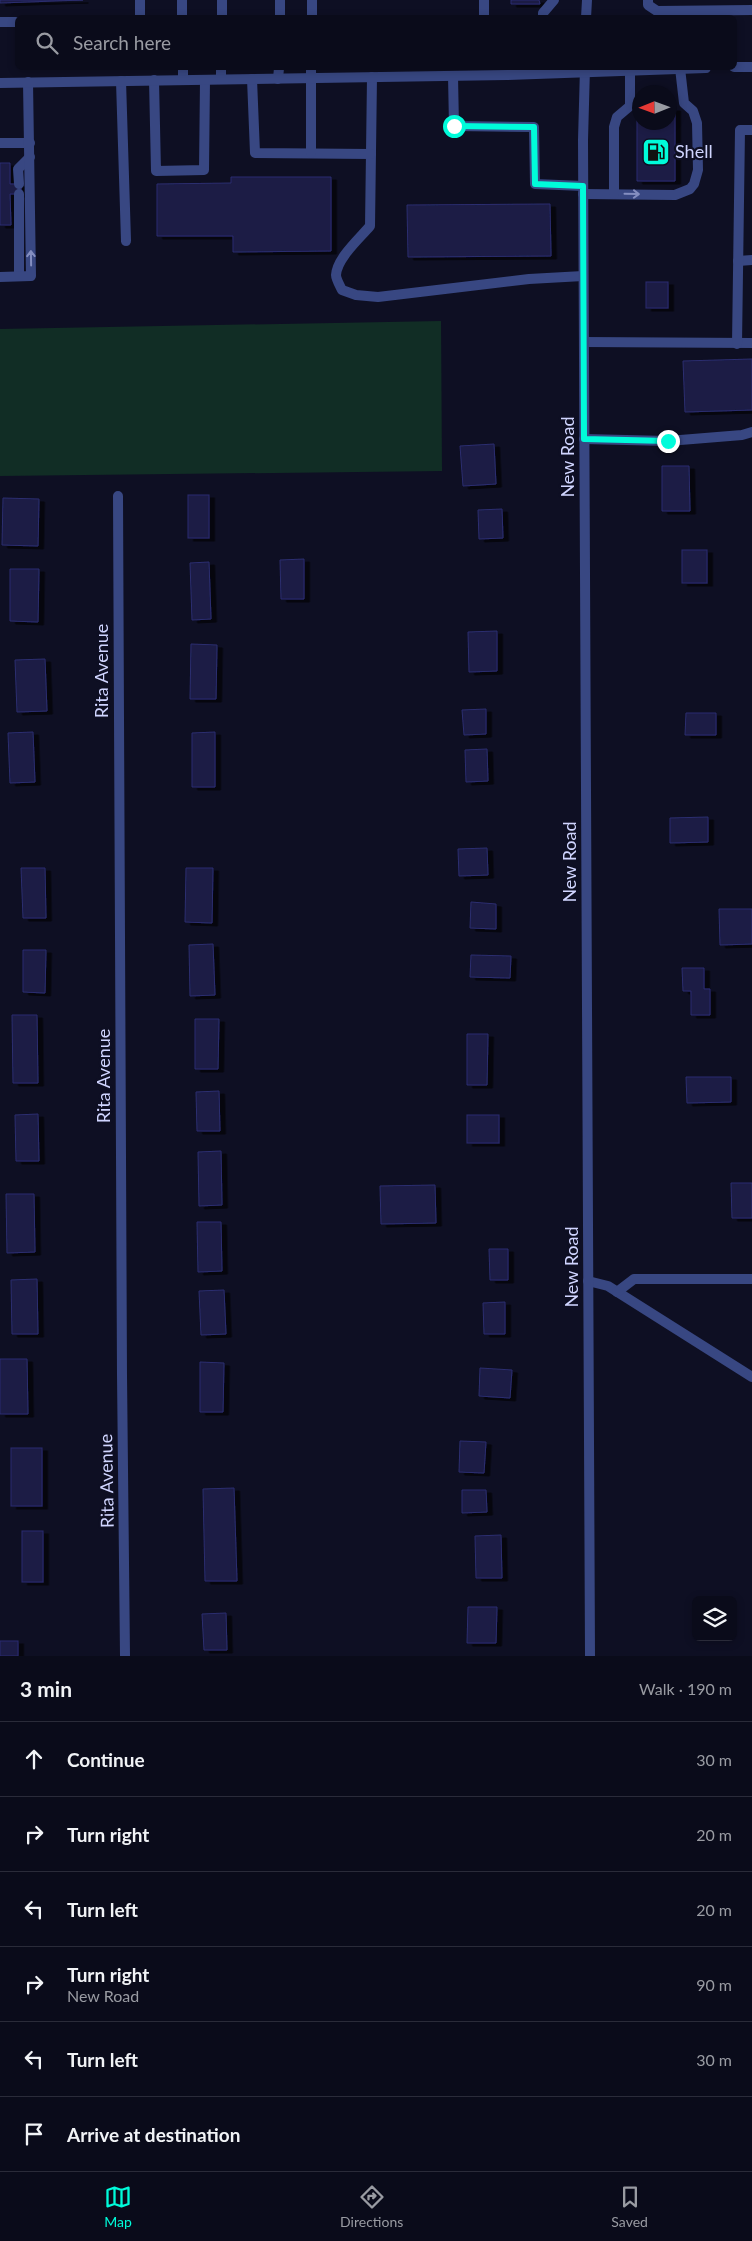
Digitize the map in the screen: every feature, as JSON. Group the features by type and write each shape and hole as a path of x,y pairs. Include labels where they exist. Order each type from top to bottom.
{"street":[{"path":"140,0 140,15"},
{"path":"182,0 182,15"},
{"path":"222,0 222,15"},
{"path":"280,0 280,15"},
{"path":"312,0 312,15"},
{"path":"484,0 484,15"},
{"path":"543,15 554,0"},
{"path":"586,15 587,0"},
{"path":"648,0 648,5 657,11 752,10"},
{"path":"0,22 15,22"},
{"path":"737,67 752,67"},
{"path":"182,70 183,80"},
{"path":"221,70 221,80"},
{"path":"278,79 279,70"},
{"name":"New Road","path":"585,70 583,276 590,1656"},
{"path":"0,83 278,79 311,73 372,77 453,76 484,72 630,70 630,106 617,117 614,127 614,194"},
{"path":"453,76 454,126 534,127 535,184 614,194 675,195 685,192 694,184 698,170 697,123 693,111 684,103 680,70"},
{"path":"311,73 311,153"},
{"path":"372,77 370,226 355,245 344,254 336,275 342,290 356,295 378,297 529,279 583,276"},
{"path":"252,79 255,153 371,154"},
{"path":"121,80 126,241"},
{"path":"154,80 156,171 204,170 205,80"},
{"path":"0,277 31,276 28,82"},
{"path":"737,344 740,130 752,130"},
{"path":"0,143 30,143"},
{"path":"19,276 18,169 30,157"},
{"path":"738,261 752,260"},
{"path":"584,342 752,343"},
{"path":"584,439 668,441 742,435 752,432"},
{"name":"Rita Avenue","path":"118,496 121,1346 125,1656"},
{"path":"617,1292 634,1279 752,1278"},
{"path":"588,1281 608,1286 752,1377"}],"green space":[{"path":"441,321 442,471 0,476 0,329"}],"building":[{"path":"0,0 83,0 0,3"},
{"path":"511,0 539,0 540,4 511,4"},
{"name":"Shell","path":"637,130 675,130 675,181 637,181"},
{"path":"0,163 10,163 10,184 21,184 21,194 10,194 11,225 0,225"},
{"path":"231,177 331,177 331,251 233,252 233,236 157,236 157,184 231,183"},
{"path":"550,204 551,256 408,257 407,205"},
{"path":"646,282 668,282 668,308 646,308"},
{"path":"752,359 752,410 685,412 683,361"},
{"path":"494,444 496,484 463,486 460,446"},
{"path":"662,466 689,466 690,511 662,511"},
{"path":"188,495 209,495 209,538 188,538"},
{"path":"3,498 39,499 38,546 2,545"},
{"path":"502,509 503,538 479,539 478,510"},
{"path":"682,550 707,550 707,583 682,583"},
{"path":"304,559 304,599 281,599 280,560"},
{"path":"209,562 211,619 192,620 190,563"},
{"path":"10,569 39,569 38,622 10,621"},
{"path":"497,631 497,671 469,672 468,632"},
{"path":"191,644 217,645 216,699 190,699"},
{"path":"45,659 47,711 17,712 15,660"},
{"path":"486,709 486,734 464,735 462,710"},
{"path":"686,713 716,713 716,735 685,735"},
{"path":"33,732 35,782 10,783 8,733"},
{"path":"215,732 215,787 192,787 192,733"},
{"path":"487,749 488,781 466,782 465,750"},
{"path":"708,817 708,842 670,843 670,818"},
{"path":"487,848 488,875 459,876 458,849"},
{"path":"21,868 45,868 46,918 23,918"},
{"path":"186,868 213,868 212,923 185,922"},
{"path":"471,902 496,904 496,929 470,928"},
{"path":"719,909 752,909 752,944 720,945"},
{"path":"213,944 215,995 190,996 189,945"},
{"path":"23,950 46,950 45,993 23,992"},
{"path":"471,955 511,956 510,978 470,977"},
{"path":"682,968 704,968 704,989 710,989 710,1015 691,1015 691,991 683,991"},
{"path":"12,1015 37,1015 38,1083 13,1083"},
{"path":"195,1019 219,1019 218,1069 195,1069"},
{"path":"467,1034 488,1034 487,1085 467,1085"},
{"path":"686,1077 731,1077 731,1102 687,1103"},
{"path":"219,1091 220,1131 197,1131 196,1092"},
{"path":"38,1114 39,1161 16,1161 15,1115"},
{"path":"467,1115 499,1115 499,1143 467,1143"},
{"path":"221,1151 222,1205 199,1206 198,1152"},
{"path":"731,1183 752,1183 752,1218 732,1218"},
{"path":"435,1185 436,1223 381,1224 380,1186"},
{"path":"6,1194 34,1194 35,1252 7,1253"},
{"path":"197,1222 221,1222 222,1271 198,1272"},
{"path":"489,1249 508,1249 508,1280 490,1280"},
{"path":"37,1279 38,1334 12,1334 11,1280"},
{"path":"224,1290 226,1334 201,1335 199,1291"},
{"path":"505,1302 505,1334 484,1334 483,1303"},
{"path":"0,1359 27,1359 28,1414 0,1414"},
{"path":"200,1362 224,1363 223,1412 200,1412"},
{"path":"480,1368 512,1370 510,1398 479,1396"},
{"path":"460,1441 486,1442 484,1473 459,1472"},
{"path":"11,1448 42,1448 42,1506 11,1506"},
{"path":"234,1488 237,1581 205,1581 203,1489"},
{"path":"462,1490 486,1490 487,1512 462,1513"},
{"path":"22,1531 43,1531 43,1582 22,1582"},
{"path":"501,1535 502,1578 476,1578 475,1536"},
{"path":"468,1607 497,1607 496,1643 467,1643"},
{"path":"226,1613 227,1650 204,1650 202,1614"},
{"path":"0,1641 18,1641 18,1656 0,1656"}],"place":[{"name":"Shell","path":"656,152"}],"route":[{"path":"454,126 534,127 535,184 583,186 584,439 668,441"}]}
